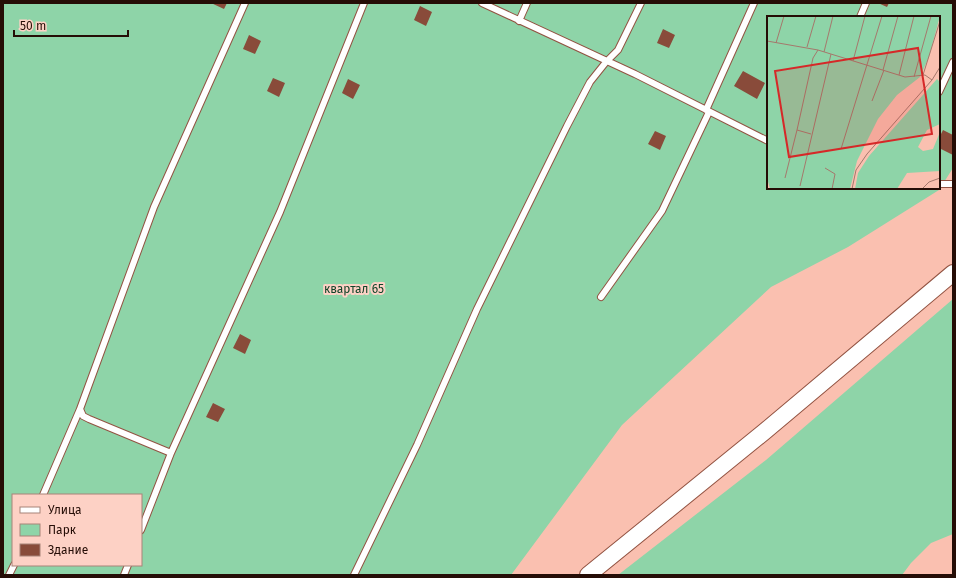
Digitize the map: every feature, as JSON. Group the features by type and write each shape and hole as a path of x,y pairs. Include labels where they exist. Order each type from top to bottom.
{"street":[{"path":"588,575 764,432 953,273"}],"lane":[{"path":"43,494 80,409 154,207 245,3"},
{"path":"142,527 171,453 280,212 364,3"},
{"path":"482,3 767,140"},
{"path":"519,21 527,3"},
{"path":"354,575 417,445 481,302 571,119 590,82 618,50 641,3"},
{"path":"601,297 662,211 708,111 754,3"},
{"path":"860,16 866,3"},
{"path":"940,90 953,62"},
{"path":"940,184 953,184"},
{"path":"80,409 83,416 88,419 171,453"},
{"path":"9,575 14,566"}],"green space":[{"name":"квартал 65","path":"3,3 953,3 953,168 940,188 940,16 767,16 767,189 940,189 848,247 771,287 622,425 511,575 3,575"},
{"path":"953,299 953,534 931,543 911,563 902,575 618,575 766,460"}],"building":[{"path":"211,3 227,3 224,9"},
{"path":"878,3 889,3 887,7"},
{"path":"420,6 432,12 426,26 414,20"},
{"path":"663,29 675,35 669,48 657,43"},
{"path":"249,35 261,41 255,54 243,49"},
{"path":"743,71 765,83 757,99 734,86"},
{"path":"273,78 285,83 279,97 267,91"},
{"path":"348,79 360,85 353,99 342,93"},
{"path":"943,130 953,135 953,155 940,148 940,136"},
{"path":"655,131 666,136 660,150 648,144"},
{"path":"240,334 251,340 245,354 233,348"},
{"path":"213,403 225,409 218,422 206,417"}]}
